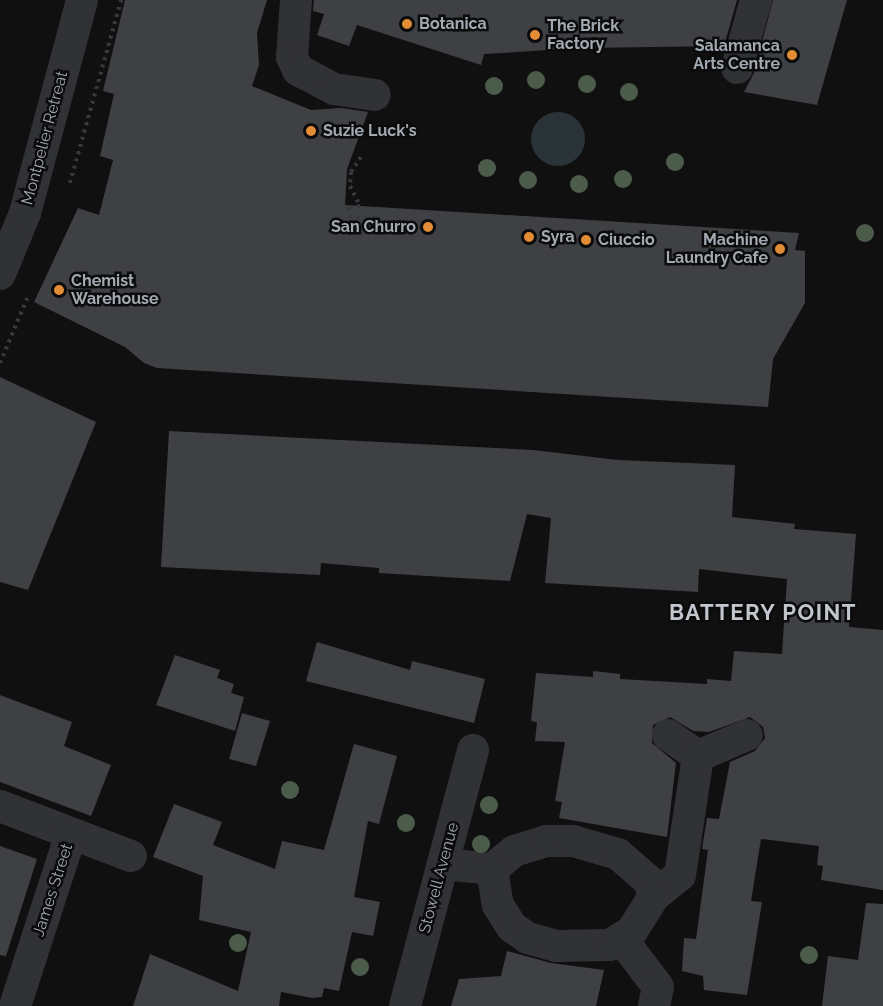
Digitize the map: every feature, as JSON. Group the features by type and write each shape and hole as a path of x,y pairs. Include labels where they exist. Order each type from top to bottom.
{"street":[{"name":"Montpelier Retreat","path":"0,274 25,213 82,0"},
{"path":"296,0 292,57 298,70 334,89 375,95"},
{"path":"737,68 756,0"},
{"path":"668,735 698,756"},
{"path":"698,756 747,735"},
{"name":"Stowell Avenue","path":"405,1006 473,750"},
{"path":"492,869 498,905 512,927 528,938 556,946 587,948 610,945 632,931 654,896 680,875 698,756"},
{"path":"0,806 71,834"},
{"name":"James Street","path":"15,1006 71,834 131,856"},
{"path":"443,864 492,869 514,851 546,841 573,841 618,854 649,880 654,896"},
{"path":"621,938 658,987 654,1006"}],"path":[{"path":"361,157 351,172 350,186 360,206 348,208 349,217 375,218"}],"shaded area":[{"path":"558,112 568,114 577,120 583,129 585,139 583,149 577,158 568,164 558,166 548,164 539,158 533,149 531,139 533,129 539,120 548,114"}],"building":[{"path":"125,0 267,0 257,33 259,65 252,86 311,110 341,108 368,112 347,169 345,205 799,233 795,250 805,251 805,303 773,359 768,407 157,368 144,363 125,347 34,302 78,208 99,215 113,160 100,156 114,94 103,91"},
{"path":"314,0 737,0 724,46 581,48 484,54 481,65 357,25 349,46 317,35 324,14 313,11"},
{"name":"Salamanca Arts Centre","path":"773,0 847,0 817,105 744,92 754,73"},
{"path":"0,377 96,422 28,590 0,582"},
{"path":"169,431 533,450 618,460 735,465 732,517 795,524 794,529 856,534 849,627 883,630 883,890 821,880 823,866 817,865 819,846 761,839 751,901 762,902 747,995 704,990 703,976 682,971 684,938 696,939 708,850 702,849 707,818 719,819 730,762 755,751 765,738 763,727 750,717 709,732 693,731 670,717 653,725 652,743 676,763 667,837 559,818 562,802 555,801 565,742 535,741 537,722 531,721 536,673 593,677 593,671 620,674 620,679 707,684 707,679 731,681 734,651 782,654 787,579 699,569 698,592 545,583 551,518 527,514 510,581 379,573 379,568 321,563 320,575 161,567"},
{"path":"317,642 410,670 412,661 485,679 474,723 306,681"},
{"path":"175,655 220,670 217,678 234,684 231,693 244,697 235,731 156,705"},
{"path":"0,695 72,722 64,746 111,765 91,816 0,782"},
{"path":"242,713 270,721 256,766 229,759"},
{"path":"354,744 397,756 379,824 368,821 354,897 380,902 373,936 352,932 339,991 324,988 322,997 312,998 281,992 279,1006 133,1006 150,954 238,991 251,932 199,920 203,876 153,857 174,804 222,822 213,845 275,869 282,841 324,850"},
{"path":"0,846 37,859 6,956 0,955"},
{"path":"866,903 883,904 883,1006 822,1006 828,956 858,960"},
{"path":"507,951 551,963 604,970 596,1006 451,1006 459,979 501,976"}],"place":[{"name":"Botanica","path":"407,24"},
{"name":"The Brick Factory","path":"535,35"},
{"name":"Salamanca Arts Centre","path":"792,55"},
{"name":"Suzie Luck's","path":"311,131"},
{"name":"San Churro","path":"428,227"},
{"name":"Syra","path":"529,237"},
{"name":"Ciuccio","path":"586,240"},
{"name":"Machine Laundry Cafe","path":"780,249"},
{"name":"Chemist Warehouse","path":"59,290"}],"district":[{"name":"BATTERY POINT","path":"763,613"}]}
